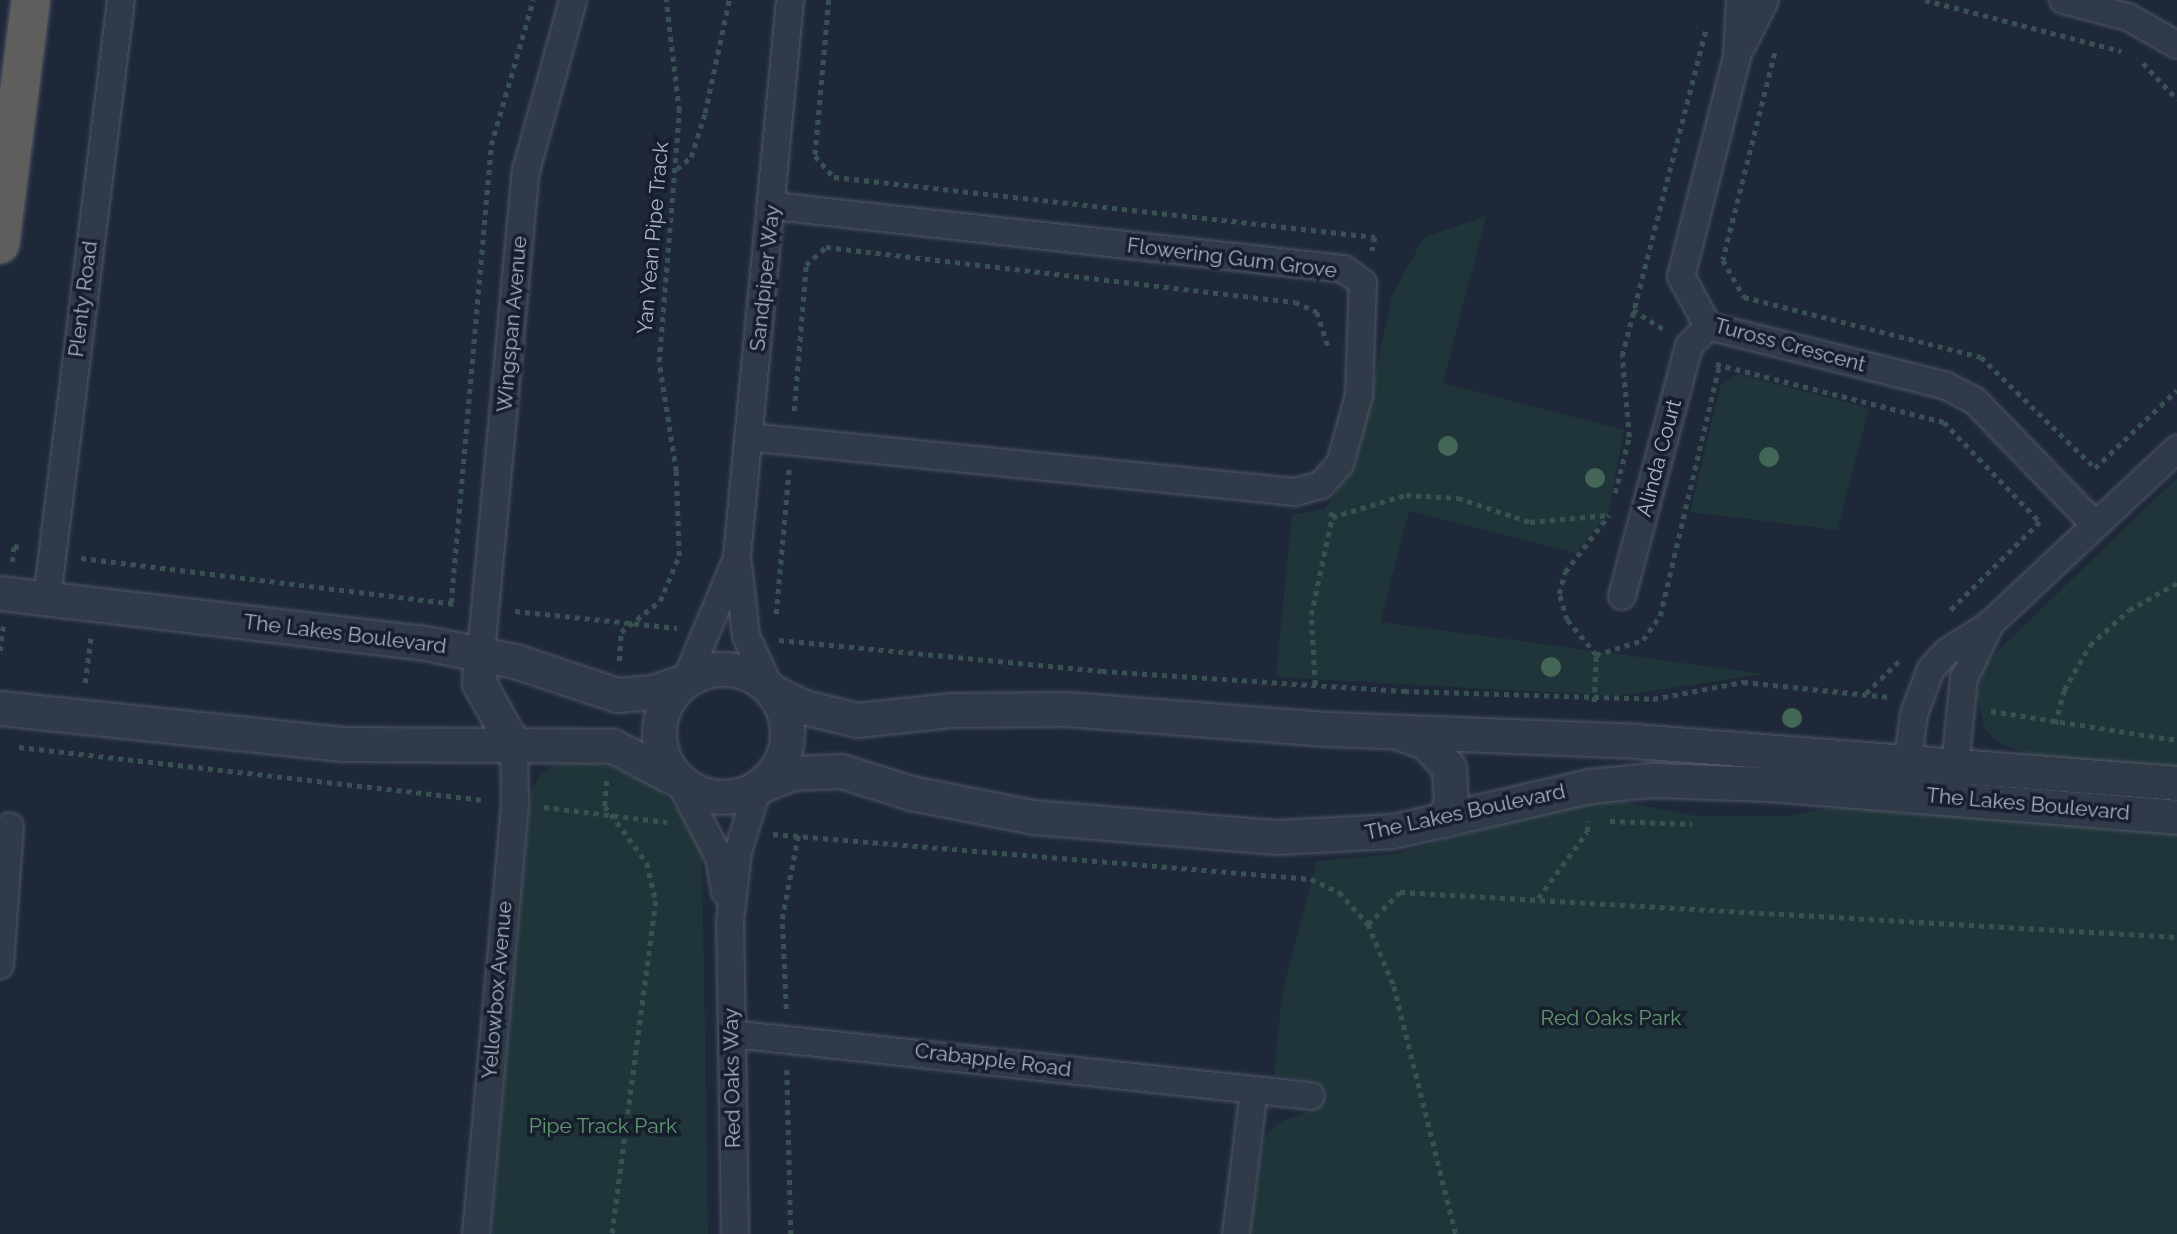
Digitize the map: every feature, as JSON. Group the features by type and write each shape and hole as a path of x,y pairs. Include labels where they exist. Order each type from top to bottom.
{"highway":[{"path":"0,244 31,0"}],"street":[{"name":"Plenty Road","path":"47,599 121,0"},
{"name":"Wingspan Avenue","path":"481,653 526,171 573,0"},
{"name":"Sandpiper Way","path":"772,690 746,636 737,556 773,206 790,0"},
{"name":"Tuross Crescent","path":"1737,58 1740,0"},
{"name":"Tuross Crescent","path":"1765,0 1737,58 1681,276 1708,326 1946,386 1974,400 2095,525"},
{"path":"2063,0 2128,17 2177,45"},
{"name":"Flowering Gum Grove","path":"773,206 1344,270 1363,283 1359,395 1340,464 1321,485"},
{"name":"Alinda Court","path":"1622,596 1689,346 1708,326"},
{"path":"748,437 794,450 1295,492 1321,485"},
{"path":"1904,794 1918,700 1931,669 1947,652 1989,625 2177,449"},
{"name":"Sandpiper Way","path":"684,681 737,556"},
{"name":"The Lakes Boulevard","path":"4,593 481,653 617,695 653,692 684,681"},
{"path":"1952,797 1964,678 1989,625"},
{"path":"481,653 479,683 514,746"},
{"path":"0,708 345,744 613,746 678,780 717,797 759,786 785,752 788,732 772,690 747,674 720,668 684,681 659,719 664,762 678,780"},
{"name":"The Lakes Boulevard","path":"772,690 814,710 858,720 952,710 1067,709 1393,732 1592,739 1955,763 2177,783"},
{"path":"1393,732 1425,742 1449,768 1451,802 1443,820"},
{"name":"Yellowbox Avenue","path":"476,1234 515,803 514,746"},
{"name":"The Lakes Boulevard","path":"759,786 792,773 841,771 911,793 1033,817 1277,837 1392,831 1575,789 1652,780 1952,797 2177,817"},
{"name":"Red Oaks Way","path":"678,780 706,827 719,857 730,921 735,1234"},
{"name":"Red Oaks Way","path":"730,921 743,832 759,786"},
{"path":"0,965 10,826"},
{"name":"Crabapple Road","path":"732,1034 1311,1096"},
{"path":"1236,1234 1254,1090"}],"path":[{"name":"Yan Yean Pipe Track","path":"629,624 660,601 679,556 676,471 659,362 664,251 677,170 679,111 666,0"},
{"path":"677,170 691,157 705,113 729,0"},
{"path":"828,0 815,156 834,177 1376,237 1363,283"},
{"path":"1925,0 2134,54 2177,99"},
{"path":"1592,739 1596,656 1567,620 1559,594 1565,572 1609,516 1629,437 1622,356 1709,15"},
{"path":"1778,43 1723,260 1744,297 1981,357 2095,468 2177,390"},
{"path":"1329,353 1317,312 1295,302 826,247 806,265 794,450 789,464 774,639 1315,685 1594,700 1653,699 1743,682 1918,700"},
{"path":"1633,310 1719,366 1944,422 2040,522 1941,619"},
{"path":"1596,656 1643,640 1660,616 1719,366"},
{"path":"1315,685 1311,615 1332,517 1321,485"},
{"path":"1332,517 1406,495 1458,498 1530,522 1609,516"},
{"path":"4,593 15,545 52,555 485,608 707,630"},
{"path":"65,752 70,715 84,696 94,604 94,560"},
{"path":"2055,724 2064,690 2090,645 2129,610 2177,583"},
{"path":"617,695 621,632 629,624"},
{"path":"1866,694 1902,658"},
{"path":"1960,705 2055,724 2177,740"},
{"path":"8,745 706,827"},
{"path":"612,1234 656,901 647,863 610,817 605,796 613,746"},
{"path":"1538,899 1587,832 1588,820 1692,824"},
{"path":"743,832 1311,879 1339,892 1368,924 1394,986 1456,1234"},
{"path":"1368,924 1400,892 2177,937"}],"green space":[{"path":"1486,216 1443,383 1624,430 1608,514 1576,553 1409,511 1380,622 1764,674 1618,696 1276,677 1292,515 1324,509 1356,464 1392,296 1424,237"},
{"path":"1738,374 1869,408 1837,530 1690,512 1721,384"},
{"path":"2177,478 2177,771 2048,759 2002,745 1985,730 1977,695 1985,663"},
{"name":"Pipe Track Park","path":"567,759 612,767 657,787 690,824 702,853 708,1234 491,1234 531,793 540,773"},
{"name":"Red Oaks Park","path":"1615,800 1696,816 1786,816 1843,806 2177,834 2177,1234 1250,1234 1264,1138 1278,1123 1312,1110 1316,1081 1274,1076 1282,993 1317,861 1395,854 1517,818"}]}
